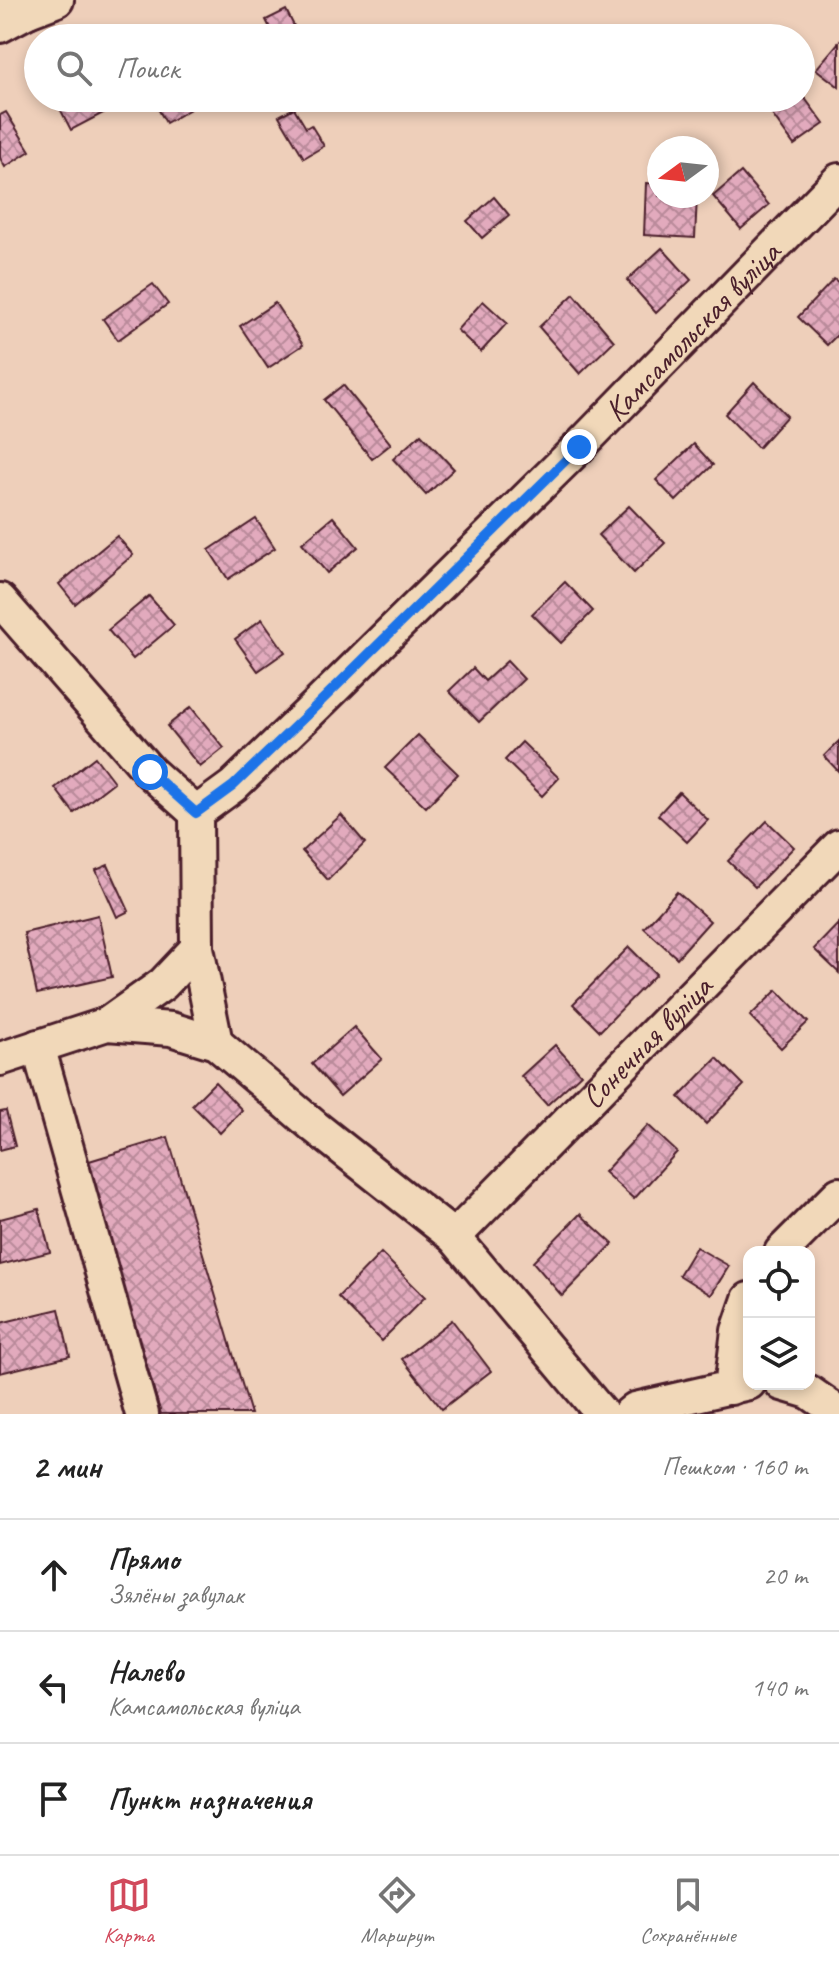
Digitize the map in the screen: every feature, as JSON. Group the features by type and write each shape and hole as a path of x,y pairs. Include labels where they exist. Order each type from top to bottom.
{"street":[{"path":"0,26 32,4"},
{"name":"Камсамольская вуліца","path":"196,813 233,786 339,684 579,447 839,180"},
{"path":"0,600 150,772 196,813 197,948 216,1043"},
{"name":"Сонечная вуліца","path":"454,1237 839,846"},
{"path":"0,1059 107,1024 163,984 197,948"},
{"path":"107,1024 171,1029 216,1043 315,1127 454,1237 602,1414"},
{"path":"38,1046 142,1414"},
{"path":"787,1246 839,1194"},
{"path":"629,1414 635,1409 740,1385 738,1331 743,1316"},
{"path":"802,1390 839,1413"}],"building":[{"path":"286,10 293,24 268,24 266,20"},
{"path":"839,42 839,87 816,69"},
{"path":"6,112 30,151 5,167 0,158 0,115"},
{"path":"62,112 105,112 71,130"},
{"path":"160,112 185,112 166,123"},
{"path":"296,112 306,128 311,125 324,146 304,158 279,116"},
{"path":"770,112 815,112 824,124 794,145"},
{"path":"741,172 769,205 741,229 719,203 719,191"},
{"path":"646,183 647,208 696,208 695,238 644,235"},
{"path":"494,197 509,215 482,238 467,221"},
{"path":"662,248 691,280 656,313 627,280"},
{"path":"834,279 839,283 839,333 827,345 798,317"},
{"path":"153,284 168,304 118,340 103,319"},
{"path":"574,294 614,341 580,374 539,327"},
{"path":"483,301 507,323 481,352 457,330"},
{"path":"275,303 303,345 268,368 240,326"},
{"path":"754,382 787,416 758,448 725,414"},
{"path":"343,385 391,444 372,459 324,400"},
{"path":"421,434 454,469 426,495 393,459"},
{"path":"694,444 713,465 676,501 656,480"},
{"path":"629,506 665,543 634,573 598,535"},
{"path":"333,517 358,547 327,573 302,543"},
{"path":"256,519 275,548 228,579 209,550"},
{"path":"117,536 133,555 75,604 59,584"},
{"path":"565,582 593,611 561,643 532,614"},
{"path":"149,596 174,625 133,659 108,630"},
{"path":"262,619 285,652 258,671 235,639"},
{"path":"507,661 524,679 479,722 449,691 473,668 485,681"},
{"path":"191,707 224,748 200,767 167,726"},
{"path":"418,735 458,774 426,807 385,768"},
{"path":"839,741 839,772 824,756"},
{"path":"522,742 559,778 542,796 505,760"},
{"path":"95,757 114,782 74,813 55,788"},
{"path":"679,792 708,820 687,842 658,815"},
{"path":"341,815 365,843 328,880 302,851"},
{"path":"767,821 794,847 755,887 728,861"},
{"path":"108,865 129,911 117,917 96,870"},
{"path":"677,892 710,921 677,958 644,928"},
{"path":"98,915 112,977 37,994 24,933"},
{"path":"839,923 839,973 814,949"},
{"path":"629,947 656,974 600,1031 573,1004"},
{"path":"777,990 808,1022 781,1048 750,1016"},
{"path":"354,1027 382,1059 340,1096 312,1064"},
{"path":"555,1045 581,1074 547,1105 521,1076"},
{"path":"717,1058 744,1085 706,1124 679,1097"},
{"path":"215,1082 242,1110 220,1133 192,1105"},
{"path":"6,1111 15,1146 0,1150 0,1112"},
{"path":"648,1125 677,1152 634,1199 604,1172"},
{"path":"168,1137 251,1414 161,1414 86,1162"},
{"path":"39,1209 50,1252 0,1265 0,1219"},
{"path":"580,1214 613,1244 562,1296 533,1262"},
{"path":"696,1247 729,1266 711,1295 679,1275"},
{"path":"381,1253 425,1297 381,1341 338,1297"},
{"path":"59,1309 70,1356 0,1373 0,1323"},
{"path":"452,1320 491,1371 442,1409 402,1359"}],"route":[{"path":"150,772 196,813 233,786 579,447"}]}
